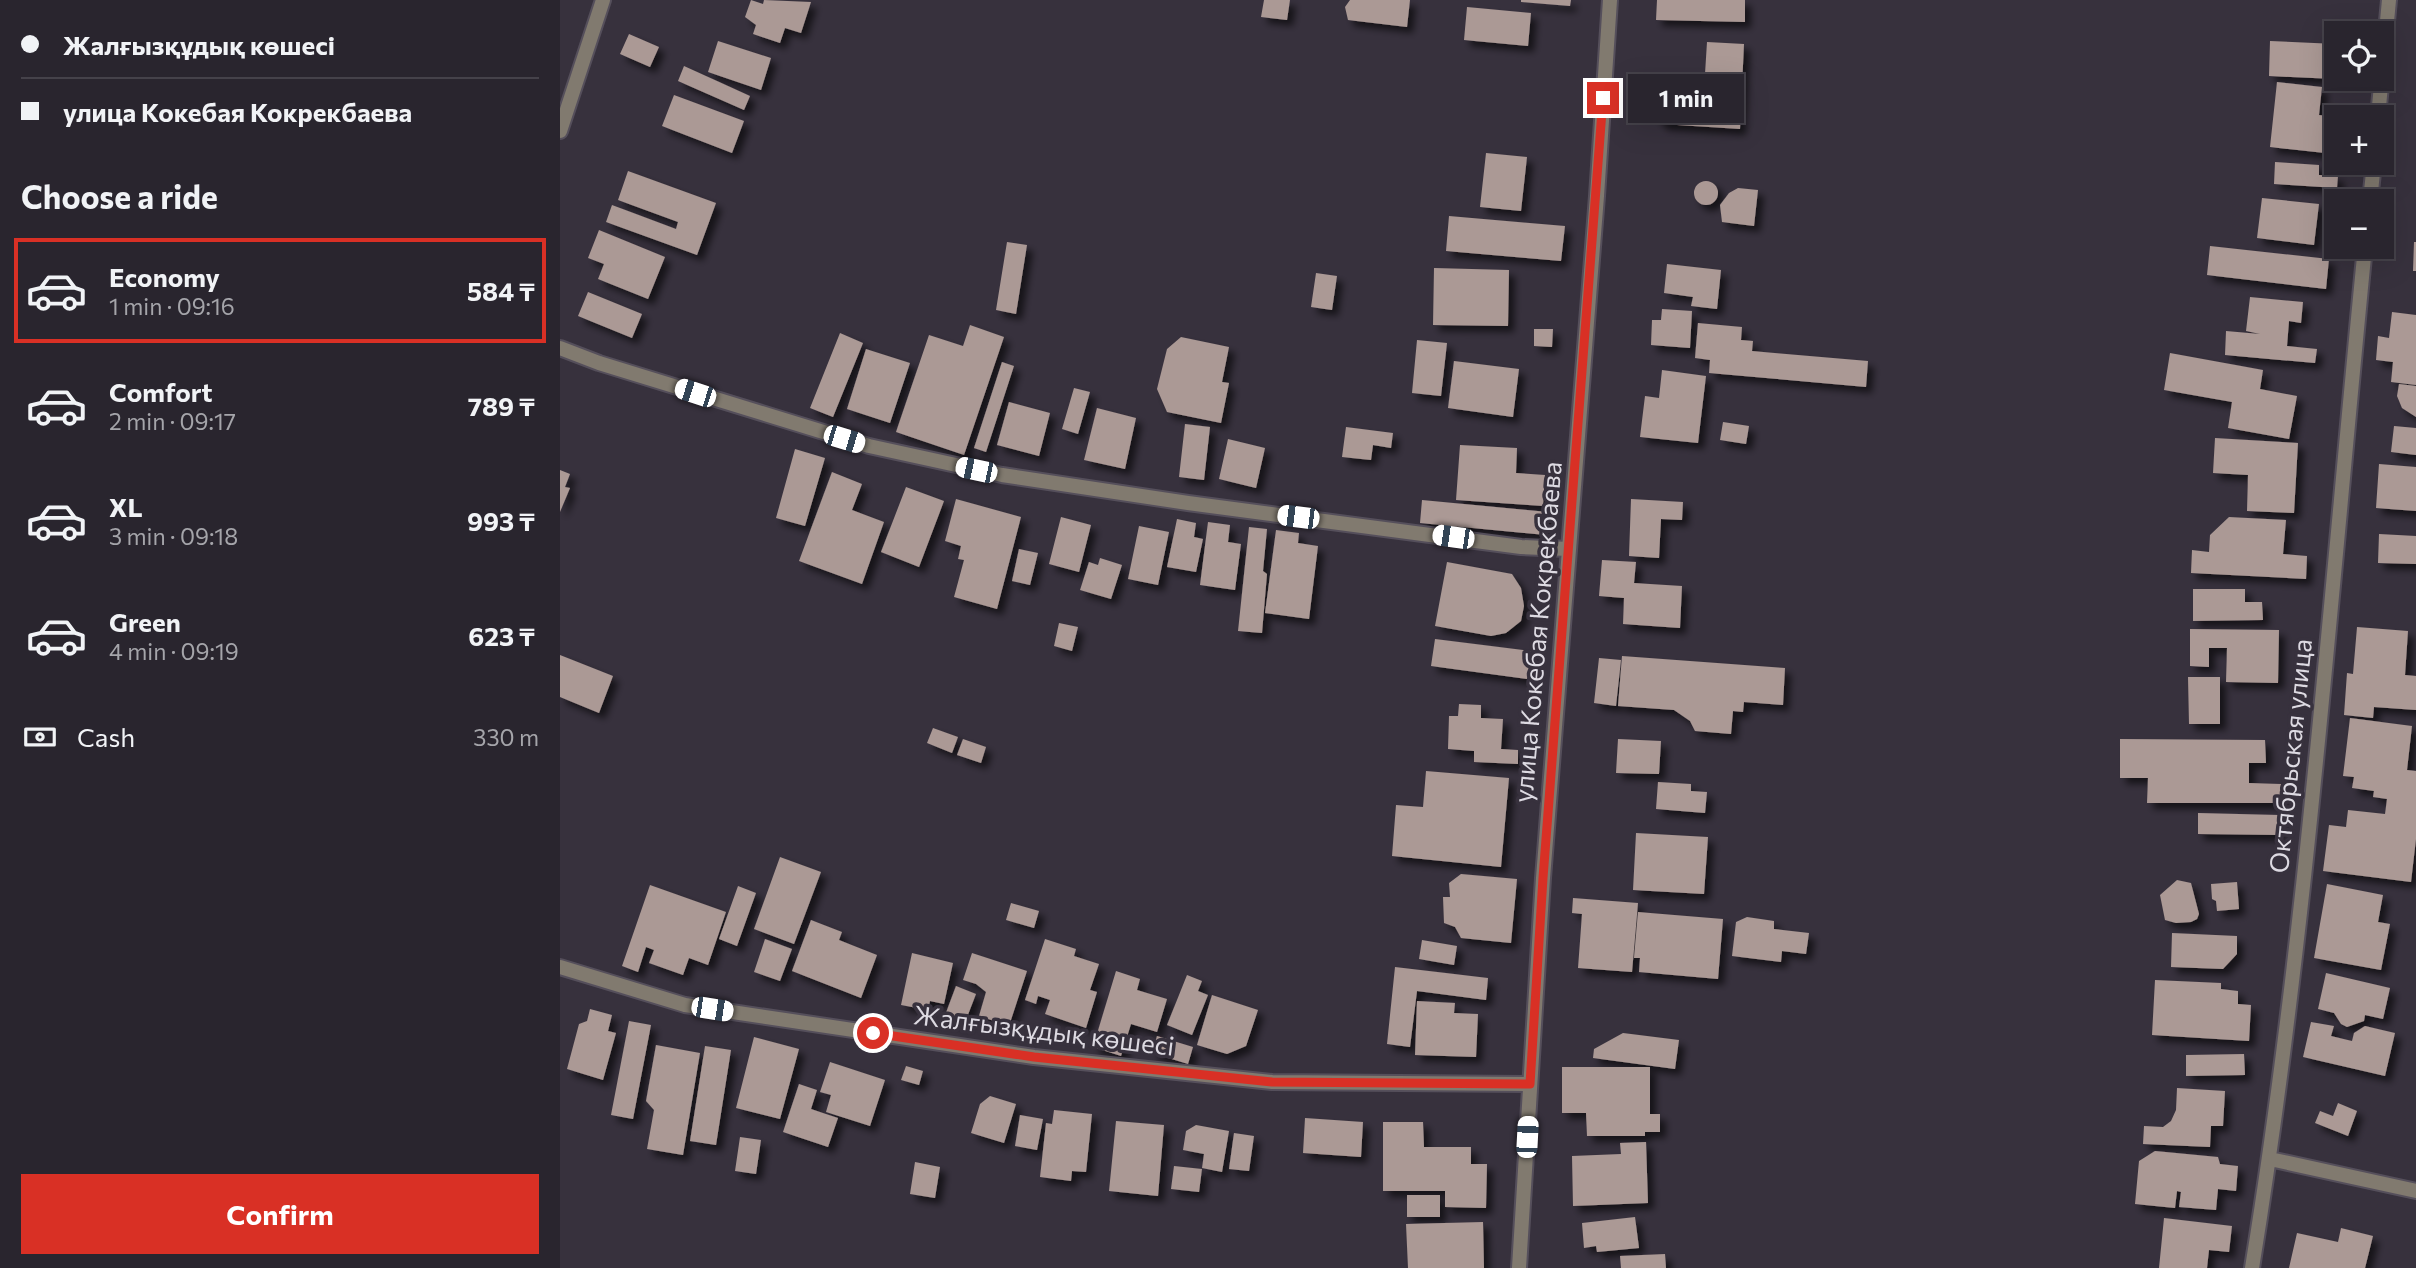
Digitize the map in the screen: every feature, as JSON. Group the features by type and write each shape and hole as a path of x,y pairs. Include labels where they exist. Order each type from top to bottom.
{"street":[{"path":"560,131 603,0"},
{"name":"улица Кокебая Кокрекбаева","path":"1520,1268 1543,878 1610,0"},
{"path":"2379,105 2389,0"},
{"name":"Октябрьская улица","path":"2252,1268 2270,1159 2317,764 2364,259"},
{"path":"560,348 612,367 869,446 1002,475 1188,503 1521,547 1569,549"},
{"name":"Жалғызқұдық көшесі","path":"560,967 685,1005 1034,1057 1272,1082 1530,1084"},
{"path":"2270,1159 2416,1191"}],"building":[{"path":"751,0 763,4 764,0 811,2 801,33 785,28 780,43 753,34 756,25 745,17"},
{"path":"1264,0 1290,0 1287,20 1261,17"},
{"path":"1350,0 1410,0 1407,27 1348,20 1345,7"},
{"path":"1521,0 1571,0 1570,6"},
{"path":"1657,0 1745,0 1745,22 1656,20"},
{"path":"1467,7 1531,13 1528,46 1464,40"},
{"path":"629,34 659,47 650,67 620,54"},
{"path":"718,41 771,58 761,90 708,72"},
{"path":"2270,41 2324,43 2324,78 2269,76"},
{"path":"1707,42 1744,44 1740,129 1662,124 1655,116 1653,105 1657,100 1679,88 1704,90"},
{"path":"684,66 750,96 744,110 678,81"},
{"path":"2277,82 2322,87 2319,115 2324,116 2324,153 2270,147"},
{"path":"674,95 744,121 732,153 662,126"},
{"path":"1486,153 1527,157 1521,211 1480,207"},
{"path":"2275,162 2319,165 2319,175 2338,176 2337,188 2274,184"},
{"path":"628,171 716,203 697,255 606,222 612,205 676,229 678,222 618,200"},
{"path":"1706,181 1717,188 1718,193 1711,204 1706,205 1695,198 1694,193 1701,182"},
{"path":"1738,188 1758,190 1754,226 1722,222 1720,205 1729,193"},
{"path":"2262,198 2319,204 2314,245 2257,238"},
{"path":"1449,216 1565,226 1561,261 1446,251"},
{"path":"599,230 665,257 648,299 598,279 604,264 588,258"},
{"path":"1007,242 1027,245 1016,314 996,310"},
{"path":"2416,242 2416,271 2413,271"},
{"path":"2210,246 2329,259 2326,289 2207,275"},
{"path":"1667,264 1721,270 1717,309 1691,306 1693,297 1664,293"},
{"path":"1434,268 1509,270 1508,326 1433,325"},
{"path":"1316,273 1337,276 1332,310 1311,307"},
{"path":"588,292 642,314 632,338 578,316"},
{"path":"2250,297 2303,302 2301,323 2289,321 2287,346 2317,349 2315,363 2225,355 2226,331 2260,334 2246,331"},
{"path":"1662,309 1692,311 1690,348 1651,345 1652,320 1661,320"},
{"path":"2392,312 2416,315 2416,385 2391,382 2393,362 2376,360 2378,336 2389,338"},
{"path":"1698,323 1742,327 1741,340 1753,341 1752,351 1868,361 1866,387 1709,373 1710,360 1695,358"},
{"path":"970,325 1004,337 964,455 896,432 929,335 963,346"},
{"path":"1534,329 1553,329 1552,347 1534,346"},
{"path":"840,333 863,343 833,417 810,408"},
{"path":"1181,337 1229,347 1222,382 1229,383 1221,423 1167,412 1157,389 1167,349"},
{"path":"1417,340 1447,343 1441,396 1412,393"},
{"path":"866,349 910,363 890,423 847,409"},
{"path":"2170,353 2263,370 2260,389 2297,396 2289,439 2228,428 2232,402 2164,390"},
{"path":"1454,361 1519,369 1513,417 1448,408"},
{"path":"1002,362 1014,366 986,452 974,448"},
{"path":"1662,370 1706,376 1698,443 1640,437 1645,396 1659,398"},
{"path":"2399,384 2416,386 2416,417 2402,408 2397,396"},
{"path":"1074,388 1090,392 1078,434 1062,429"},
{"path":"1009,402 1050,413 1039,456 997,445"},
{"path":"1097,408 1136,418 1125,469 1084,460"},
{"path":"1723,422 1749,426 1746,444 1720,440"},
{"path":"1185,424 1210,427 1204,480 1179,477"},
{"path":"2394,426 2416,428 2416,455 2391,452"},
{"path":"1346,427 1393,433 1391,448 1373,445 1371,460 1342,457"},
{"path":"2215,438 2298,443 2294,513 2247,511 2248,475 2213,473"},
{"path":"1228,439 1265,448 1256,488 1219,479"},
{"path":"1460,445 1517,448 1516,473 1545,475 1543,506 1456,500"},
{"path":"795,449 825,458 805,526 776,518"},
{"path":"2379,464 2416,467 2416,511 2376,508"},
{"path":"560,470 570,474 565,487 570,488 560,512"},
{"path":"832,472 862,484 852,510 884,522 862,584 799,561"},
{"path":"906,487 944,501 919,567 881,552"},
{"path":"956,499 1021,517 997,609 954,597 964,560 958,559 961,546 945,541"},
{"path":"1631,499 1683,502 1682,520 1661,519 1659,558 1629,556"},
{"path":"1422,500 1548,512 1546,535 1420,523"},
{"path":"1061,517 1091,525 1079,572 1049,564"},
{"path":"2229,517 2286,520 2283,554 2307,556 2306,579 2191,573 2192,550 2209,552 2210,535"},
{"path":"1177,519 1196,523 1194,537 1203,539 1196,572 1167,567"},
{"path":"1208,522 1230,525 1228,542 1241,544 1235,590 1200,585"},
{"path":"1139,526 1169,532 1158,585 1128,579"},
{"path":"1249,527 1267,529 1263,571 1267,574 1262,633 1238,631"},
{"path":"1276,530 1299,533 1298,543 1318,546 1309,619 1265,613"},
{"path":"2379,534 2416,536 2416,564 2378,563"},
{"path":"1019,549 1038,553 1030,585 1012,581"},
{"path":"1100,558 1122,565 1111,599 1080,590 1089,562 1098,565"},
{"path":"1602,560 1636,562 1634,583 1682,586 1680,628 1623,624 1624,598 1599,596"},
{"path":"1447,562 1512,574 1521,588 1524,606 1521,621 1506,633 1491,636 1435,626"},
{"path":"2193,589 2245,589 2245,602 2262,602 2263,620 2193,621"},
{"path":"1059,623 1078,627 1072,651 1054,646"},
{"path":"2357,627 2408,631 2405,675 2416,676 2416,710 2374,707 2373,718 2344,715 2347,673 2353,674"},
{"path":"2190,629 2279,630 2278,683 2226,682 2227,648 2209,648 2209,667 2190,666"},
{"path":"1435,639 1531,651 1527,679 1431,666"},
{"path":"560,655 613,676 599,713 560,697"},
{"path":"1622,656 1785,668 1783,705 1744,702 1743,712 1733,711 1731,734 1695,731 1690,721 1674,710 1618,706"},
{"path":"1599,658 1621,660 1616,706 1594,703"},
{"path":"2188,677 2220,677 2220,724 2189,724"},
{"path":"1459,704 1481,705 1481,718 1503,719 1501,749 1518,750 1518,764 1474,762 1474,751 1448,749 1449,716 1458,716"},
{"path":"2350,718 2412,726 2407,770 2416,771 2416,839 2411,882 2323,871 2329,825 2346,827 2348,810 2385,814 2387,799 2373,797 2374,791 2352,788 2354,777 2343,776"},
{"path":"933,728 958,737 952,753 927,743"},
{"path":"963,739 986,747 981,763 957,755"},
{"path":"1618,739 1661,741 1659,774 1616,773"},
{"path":"2120,739 2265,740 2266,763 2249,763 2249,783 2281,784 2281,803 2147,803 2148,778 2120,778"},
{"path":"1426,771 1509,778 1501,867 1392,856 1396,805 1423,807"},
{"path":"1658,782 1691,784 1691,791 1707,792 1705,813 1656,809"},
{"path":"2198,813 2279,815 2279,835 2198,834"},
{"path":"1636,833 1708,837 1704,894 1633,890"},
{"path":"780,857 821,872 794,944 754,929"},
{"path":"1461,874 1517,879 1511,943 1461,938 1455,927 1444,923 1443,897 1450,897 1449,883"},
{"path":"2177,880 2191,883 2199,914 2197,919 2191,922 2176,923 2165,920 2160,895"},
{"path":"2237,882 2239,909 2217,911 2216,901 2212,899 2211,884"},
{"path":"2327,884 2383,895 2378,922 2390,924 2381,970 2314,958"},
{"path":"650,885 726,912 708,965 689,958 683,975 649,963 654,950 646,947 638,972 622,966"},
{"path":"738,886 756,893 737,946 719,939"},
{"path":"1573,898 1638,903 1632,972 1578,968 1582,914 1572,913"},
{"path":"1011,903 1039,911 1034,928 1006,920"},
{"path":"1638,912 1723,919 1718,979 1639,972 1640,958 1634,958"},
{"path":"1747,917 1774,921 1774,929 1809,933 1806,954 1782,951 1781,962 1732,956 1736,922"},
{"path":"811,920 842,932 839,940 877,955 861,998 792,971"},
{"path":"2172,933 2237,936 2237,954 2223,969 2171,967"},
{"path":"765,939 792,949 780,981 754,972"},
{"path":"1045,939 1076,949 1074,956 1099,964 1090,990 1097,992 1086,1028 1045,1014 1050,1000 1038,996 1036,1004 1025,1000"},
{"path":"1422,940 1457,946 1454,965 1419,959"},
{"path":"912,953 953,963 944,1004 930,1001 928,1010 901,1005"},
{"path":"972,953 1027,971 1009,1026 979,1016 986,992 976,984 963,980"},
{"path":"1395,967 1488,978 1486,1000 1417,991 1410,1047 1387,1044"},
{"path":"1116,971 1140,979 1137,990 1167,999 1157,1032 1131,1024 1121,1056 1093,1047"},
{"path":"2326,973 2390,988 2383,1019 2365,1015 2364,1021 2347,1027 2341,1024 2334,1013 2318,1009"},
{"path":"1187,975 1202,981 1198,991 1208,995 1192,1035 1167,1025"},
{"path":"2155,980 2221,983 2221,989 2238,991 2238,1004 2251,1005 2249,1041 2152,1035"},
{"path":"956,986 976,994 964,1025 944,1018"},
{"path":"1212,995 1258,1010 1246,1046 1227,1054 1197,1045"},
{"path":"1417,1001 1455,1003 1454,1013 1478,1014 1476,1057 1415,1055"},
{"path":"590,1009 612,1015 608,1031 616,1033 603,1080 567,1069 579,1024 587,1021"},
{"path":"629,1021 651,1025 633,1119 611,1115"},
{"path":"2311,1022 2334,1026 2331,1036 2352,1041 2354,1033 2365,1026 2395,1033 2385,1076 2303,1057"},
{"path":"1623,1033 1679,1040 1675,1069 1593,1058 1594,1049"},
{"path":"1157,1036 1193,1047 1188,1064 1152,1053"},
{"path":"754,1037 799,1049 780,1119 736,1108"},
{"path":"656,1045 700,1053 683,1155 647,1149 654,1110 646,1101"},
{"path":"705,1046 731,1050 716,1145 690,1141"},
{"path":"2244,1054 2245,1075 2186,1076 2186,1055"},
{"path":"830,1062 885,1080 870,1126 826,1112 831,1095 820,1092"},
{"path":"906,1066 923,1071 919,1085 901,1080"},
{"path":"1562,1067 1650,1067 1650,1114 1660,1114 1660,1132 1645,1132 1645,1136 1587,1136 1586,1113 1562,1113"},
{"path":"799,1084 817,1090 811,1109 838,1118 828,1147 783,1132"},
{"path":"2177,1088 2225,1091 2223,1126 2211,1126 2210,1147 2143,1144 2144,1126 2163,1127 2171,1121 2176,1110"},
{"path":"990,1096 1016,1104 1004,1143 971,1133 980,1104"},
{"path":"2338,1103 2357,1111 2348,1136 2315,1123 2320,1111 2333,1116"},
{"path":"1054,1110 1092,1114 1086,1172 1072,1171 1071,1181 1040,1177 1046,1123 1052,1124"},
{"path":"1020,1115 1043,1119 1037,1150 1015,1146"},
{"path":"1305,1118 1363,1122 1361,1157 1303,1153"},
{"path":"1116,1121 1164,1125 1158,1196 1109,1191"},
{"path":"1383,1122 1423,1122 1424,1147 1471,1147 1471,1164 1487,1164 1486,1208 1445,1207 1445,1191 1383,1191"},
{"path":"1196,1125 1229,1131 1222,1172 1202,1168 1204,1154 1183,1150 1186,1131"},
{"path":"1234,1133 1254,1136 1249,1171 1229,1169"},
{"path":"740,1137 761,1140 756,1174 735,1171"},
{"path":"1646,1142 1648,1203 1573,1206 1572,1156 1621,1154 1620,1143"},
{"path":"2155,1151 2218,1157 2220,1164 2238,1166 2236,1191 2218,1189 2216,1210 2179,1207 2181,1192 2177,1191 2175,1208 2135,1204 2139,1161"},
{"path":"915,1162 940,1167 935,1198 910,1194"},
{"path":"1174,1166 1202,1169 1199,1192 1171,1189"},
{"path":"1407,1195 1440,1195 1440,1217 1407,1217"},
{"path":"1635,1217 1639,1248 1597,1252 1596,1246 1584,1248 1582,1223"},
{"path":"2164,1218 2232,1226 2229,1252 2209,1250 2207,1268 2159,1268"},
{"path":"1483,1222 1484,1268 1408,1268 1406,1224"},
{"path":"2341,1228 2373,1236 2365,1268 2289,1268 2297,1233 2338,1242"},
{"path":"1665,1254 1666,1268 1621,1268 1620,1256"}],"route":[{"path":"873,1033 1034,1057 1272,1082 1530,1084 1543,878 1603,98"}]}
